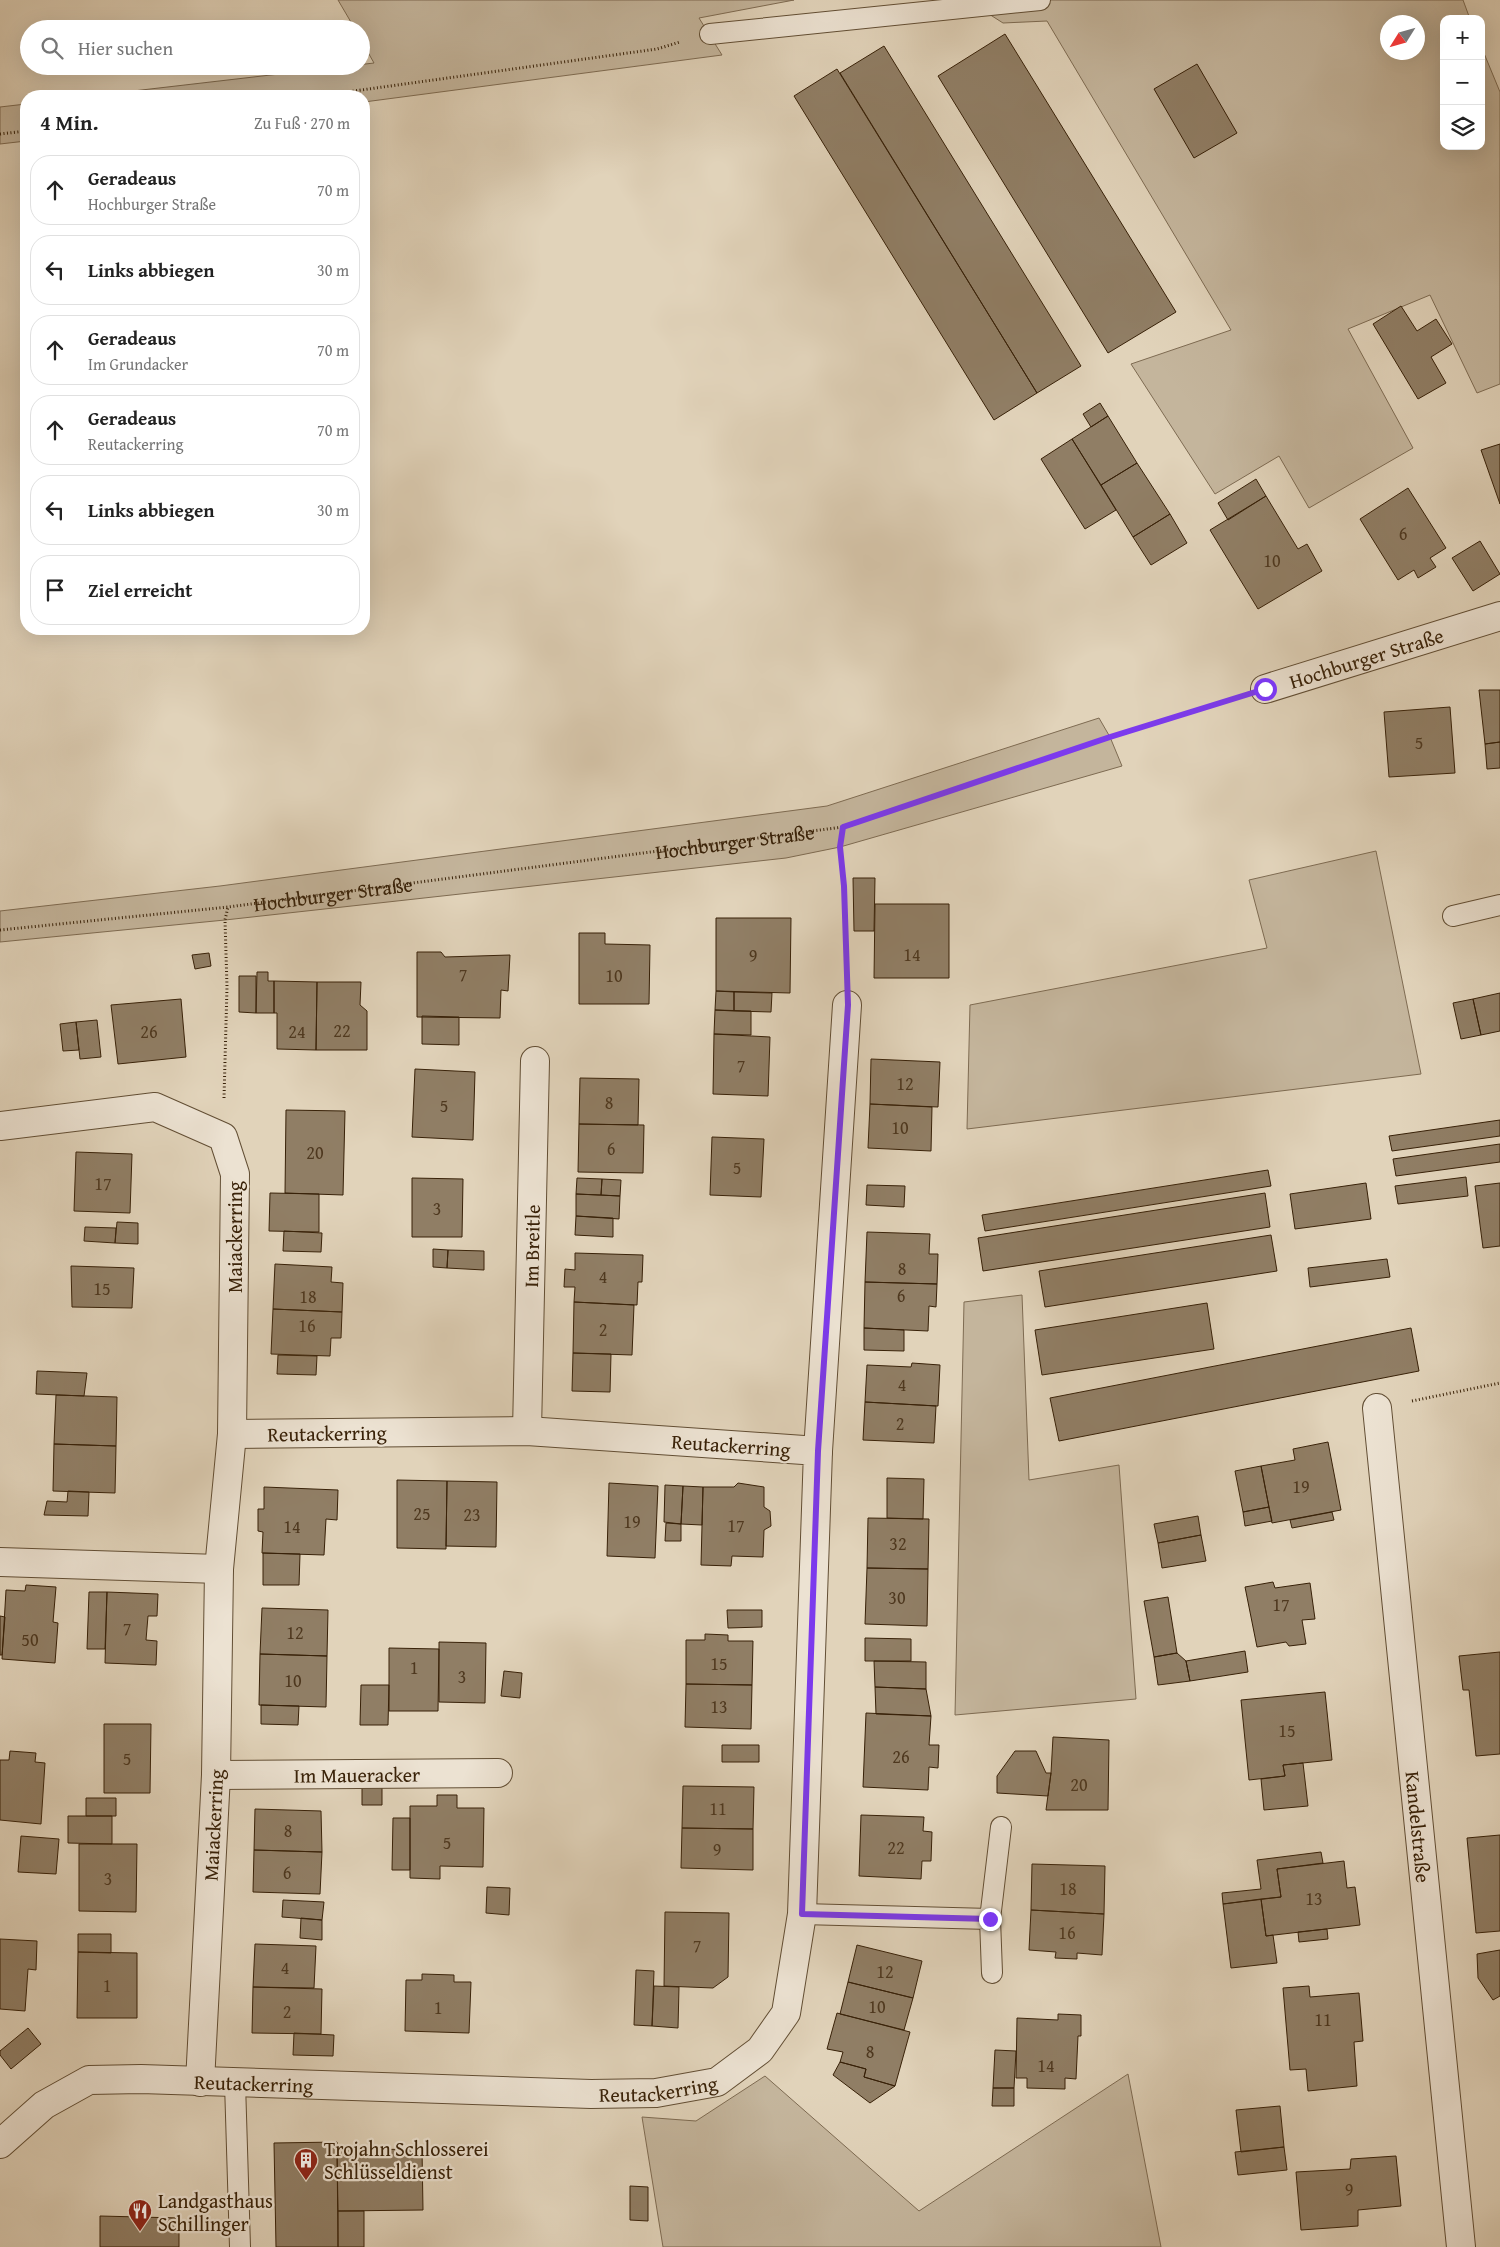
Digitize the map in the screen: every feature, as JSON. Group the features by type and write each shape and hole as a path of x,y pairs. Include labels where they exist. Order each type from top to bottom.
{"street":[{"name":"Hochburger Straße","path":"1265,689 1500,616"},
{"path":"818,1451 848,1005"},
{"name":"Im Breitle","path":"527,1431 535,1061"},
{"path":"0,1126 155,1107 222,1137"},
{"name":"Maiackerring","path":"200,2082 216,1775 218,1569 232,1434 235,1174 222,1137"},
{"name":"Kandelstraße","path":"1377,1408 1461,2247"},
{"name":"Reutackerring","path":"0,2144 44,2106 89,2080 141,2079 592,2094 656,2093 717,2082 760,2050 786,2013 802,1914 818,1451 527,1431 232,1434"},
{"path":"0,1562 218,1569"},
{"name":"Im Maueracker","path":"216,1775 498,1773"}],"lane":[{"path":"710,34 1040,0"},
{"path":"1453,916 1500,905"},
{"path":"992,1973 990,1919 1001,1827"},
{"path":"802,1914 990,1919"},
{"path":"235,2083 240,2247"}],"path":[{"path":"361,90 657,49 710,34"},
{"path":"0,134 20,132"},
{"name":"Hochburger Straße","path":"0,930 228,907 843,827 1110,737 1265,689"},
{"path":"843,827 840,847 844,886 848,1005"},
{"path":"222,1137 226,987 225,920 228,907"},
{"path":"1377,1408 1500,1383"}],"shaded area":[{"path":"338,0 794,0 699,18 722,55 370,101 370,90 142,90 271,75 370,75 370,63 374,63 370,56 370,20 350,20"},
{"path":"967,0 1463,0 1469,15 1440,15 1440,150 1485,150 1485,56 1500,92 1500,384 1477,393 1430,295 1348,329 1413,448 1309,508 1279,456 1215,494 1131,364 1231,330 1047,21 1003,23"},
{"path":"20,105 20,142 0,144 0,107"},
{"path":"1099,718 1110,737 1122,766 840,847 786,858 225,920 0,942 0,911 220,886 827,806"},
{"path":"1376,851 1421,1074 967,1129 970,1005 1267,948 1249,880"},
{"path":"1022,1295 1029,1480 1119,1465 1136,1699 955,1715 964,1302"},
{"path":"1128,2074 1161,2247 663,2247 642,2117 696,2121 765,2076 919,2211"}],"building":[{"path":"1005,34 1176,312 1108,353 938,76"},
{"path":"884,46 1081,366 1037,393 840,73"},
{"path":"1197,64 1237,133 1194,158 1154,89"},
{"path":"837,69 1037,393 994,420 794,96"},
{"path":"1401,306 1417,331 1436,319 1452,344 1431,357 1446,383 1418,399 1373,324"},
{"path":"1100,403 1108,416 1091,427 1083,414"},
{"path":"1108,416 1137,463 1101,485 1072,439"},
{"path":"1072,439 1116,510 1085,529 1041,459"},
{"path":"1500,444 1500,504 1481,450"},
{"path":"1137,463 1170,514 1133,537 1101,485"},
{"path":"1256,479 1266,496 1228,520 1218,503"},
{"path":"1408,488 1446,548 1430,558 1436,567 1418,578 1414,570 1398,580 1360,519"},
{"path":"1266,496 1298,549 1307,544 1322,571 1258,609 1210,530"},
{"path":"1170,514 1187,543 1151,565 1133,537"},
{"path":"1480,541 1500,574 1473,591 1452,558"},
{"path":"1479,690 1500,690 1500,742 1485,744"},
{"path":"1450,707 1455,773 1389,777 1384,712"},
{"path":"1500,742 1500,768 1487,769 1485,744"},
{"path":"853,878 875,878 874,931 854,931"},
{"path":"875,904 949,904 949,978 874,978"},
{"path":"716,918 791,918 790,993 716,991"},
{"path":"579,933 605,933 605,944 650,945 649,1004 579,1004"},
{"path":"417,952 441,952 445,957 510,955 508,991 501,990 500,1018 417,1017"},
{"path":"209,953 211,966 195,969 192,955"},
{"path":"257,972 268,972 268,981 274,981 274,1013 256,1013"},
{"path":"239,976 256,976 256,1013 239,1012"},
{"path":"274,981 317,982 316,1050 277,1049 277,1013 274,1013"},
{"path":"317,982 361,982 360,1005 367,1011 367,1050 316,1050"},
{"path":"716,991 734,992 734,1011 715,1010"},
{"path":"734,992 772,993 771,1012 734,1011"},
{"path":"1500,993 1500,1031 1481,1035 1473,999"},
{"path":"181,999 186,1057 118,1064 111,1005"},
{"path":"1473,999 1481,1035 1461,1039 1453,1003"},
{"path":"715,1010 751,1011 751,1035 714,1034"},
{"path":"422,1016 459,1017 459,1045 422,1044"},
{"path":"97,1020 101,1057 80,1059 76,1022"},
{"path":"76,1022 79,1050 63,1051 60,1024"},
{"path":"714,1034 770,1037 768,1096 713,1094"},
{"path":"871,1059 940,1062 938,1107 870,1104"},
{"path":"415,1069 475,1072 473,1140 412,1137"},
{"path":"580,1078 639,1079 638,1125 579,1124"},
{"path":"870,1104 932,1107 931,1151 868,1148"},
{"path":"286,1110 345,1111 343,1195 285,1193"},
{"path":"1500,1120 1500,1136 1392,1151 1389,1136"},
{"path":"579,1124 644,1125 643,1173 578,1172"},
{"path":"712,1137 764,1139 761,1197 710,1195"},
{"path":"1500,1144 1500,1162 1396,1176 1393,1159"},
{"path":"76,1152 132,1154 130,1213 74,1211"},
{"path":"1268,1170 1271,1186 985,1231 982,1215"},
{"path":"1466,1177 1468,1196 1398,1204 1395,1186"},
{"path":"412,1178 463,1179 462,1237 412,1237"},
{"path":"577,1178 602,1179 601,1195 576,1194"},
{"path":"602,1179 621,1180 620,1196 601,1195"},
{"path":"1366,1183 1371,1219 1295,1229 1290,1194"},
{"path":"1500,1183 1500,1246 1483,1248 1475,1186"},
{"path":"867,1185 905,1186 904,1207 866,1205"},
{"path":"270,1193 319,1194 319,1232 269,1231"},
{"path":"1265,1193 1270,1227 983,1271 978,1238"},
{"path":"576,1194 620,1196 619,1219 576,1216"},
{"path":"576,1216 613,1218 613,1237 575,1235"},
{"path":"117,1222 138,1223 138,1244 115,1243"},
{"path":"85,1227 116,1228 115,1243 84,1241"},
{"path":"284,1231 322,1233 321,1252 283,1251"},
{"path":"867,1232 930,1234 929,1254 938,1254 937,1284 865,1282"},
{"path":"1271,1235 1277,1271 1045,1307 1039,1271"},
{"path":"433,1249 448,1250 447,1268 433,1267"},
{"path":"448,1250 484,1251 484,1270 447,1268"},
{"path":"575,1253 643,1255 642,1282 638,1282 637,1305 574,1302 575,1287 564,1287 565,1269 575,1270"},
{"path":"1387,1259 1390,1277 1310,1287 1308,1268"},
{"path":"275,1264 332,1267 331,1282 343,1283 342,1312 273,1309"},
{"path":"71,1266 134,1268 132,1308 72,1307"},
{"path":"865,1282 937,1284 936,1307 929,1306 928,1331 864,1328"},
{"path":"574,1302 634,1305 632,1355 573,1353"},
{"path":"1207,1303 1214,1349 1042,1375 1035,1330"},
{"path":"273,1309 342,1312 341,1338 331,1338 330,1356 271,1354"},
{"path":"864,1328 904,1330 904,1351 864,1350"},
{"path":"1411,1328 1419,1371 1059,1441 1050,1398"},
{"path":"573,1353 611,1354 610,1392 572,1391"},
{"path":"278,1355 317,1356 316,1375 277,1374"},
{"path":"912,1363 940,1365 938,1406 865,1402 867,1365 911,1367"},
{"path":"37,1371 87,1373 84,1396 36,1394"},
{"path":"56,1395 117,1397 116,1446 54,1444"},
{"path":"865,1402 936,1406 934,1443 863,1440"},
{"path":"1328,1442 1341,1510 1272,1523 1261,1466 1295,1460 1293,1449"},
{"path":"54,1444 116,1446 115,1493 53,1491"},
{"path":"1261,1466 1269,1507 1243,1512 1235,1471"},
{"path":"887,1478 924,1479 923,1519 887,1518"},
{"path":"397,1480 447,1481 446,1549 397,1548"},
{"path":"447,1481 497,1482 496,1547 446,1546"},
{"path":"609,1483 658,1486 655,1558 607,1556"},
{"path":"738,1483 764,1487 764,1507 770,1511 771,1526 764,1530 763,1557 732,1556 731,1566 701,1565 703,1487 734,1487"},
{"path":"665,1485 683,1486 681,1524 664,1522"},
{"path":"683,1486 703,1487 702,1525 681,1524"},
{"path":"264,1487 338,1490 337,1520 326,1519 324,1555 262,1553 263,1532 258,1531 258,1509 264,1509"},
{"path":"68,1491 89,1492 88,1516 44,1515 47,1501 67,1502"},
{"path":"1269,1507 1272,1521 1245,1526 1243,1512"},
{"path":"1332,1512 1334,1520 1292,1528 1290,1520"},
{"path":"1198,1516 1201,1535 1158,1543 1154,1524"},
{"path":"868,1518 929,1519 928,1569 867,1568"},
{"path":"666,1523 681,1524 681,1541 665,1541"},
{"path":"1201,1535 1206,1561 1162,1568 1158,1543"},
{"path":"263,1553 300,1554 299,1585 263,1585"},
{"path":"867,1568 928,1569 927,1626 865,1624"},
{"path":"1273,1582 1275,1588 1310,1583 1315,1619 1302,1620 1306,1644 1289,1646 1286,1642 1257,1647 1245,1587"},
{"path":"26,1585 56,1587 53,1622 58,1623 55,1663 2,1659 6,1590 25,1591"},
{"path":"89,1592 107,1592 105,1649 87,1649"},
{"path":"107,1592 158,1594 157,1616 148,1616 146,1640 157,1641 156,1665 105,1663"},
{"path":"1168,1597 1177,1653 1154,1657 1144,1601"},
{"path":"262,1608 328,1610 327,1656 260,1654"},
{"path":"727,1610 762,1610 762,1627 728,1628"},
{"path":"0,1616 5,1617 2,1655 0,1655"},
{"path":"705,1634 728,1635 728,1641 753,1641 752,1685 686,1684 686,1640 705,1640"},
{"path":"865,1638 911,1639 911,1661 865,1661"},
{"path":"439,1642 486,1643 485,1703 439,1702"},
{"path":"389,1648 439,1649 438,1711 389,1711"},
{"path":"1245,1651 1248,1672 1190,1681 1186,1661"},
{"path":"1500,1652 1500,1754 1476,1756 1469,1690 1463,1690 1459,1656"},
{"path":"1177,1653 1186,1661 1190,1681 1158,1685 1154,1657"},
{"path":"260,1654 327,1656 326,1707 259,1705"},
{"path":"874,1661 926,1662 926,1689 875,1687"},
{"path":"504,1671 522,1673 520,1698 501,1696"},
{"path":"686,1684 752,1685 751,1729 685,1727"},
{"path":"361,1685 389,1685 388,1725 360,1725"},
{"path":"875,1687 926,1689 931,1716 876,1714"},
{"path":"1325,1692 1332,1760 1283,1765 1285,1776 1249,1780 1241,1700"},
{"path":"261,1705 299,1706 298,1725 261,1724"},
{"path":"866,1713 931,1716 929,1745 939,1745 938,1768 929,1767 928,1790 863,1787"},
{"path":"104,1724 151,1724 150,1793 104,1793"},
{"path":"1053,1737 1109,1740 1108,1810 1046,1810"},
{"path":"722,1745 759,1745 759,1762 722,1762"},
{"path":"10,1751 36,1753 35,1762 45,1763 41,1824 0,1820 0,1760 9,1760"},
{"path":"1015,1751 1036,1751 1046,1773 1051,1773 1048,1796 997,1793 997,1776"},
{"path":"1303,1763 1308,1806 1264,1810 1261,1779 1285,1776 1283,1765"},
{"path":"362,1786 382,1786 382,1805 362,1805"},
{"path":"683,1786 754,1787 753,1829 682,1828"},
{"path":"437,1795 457,1795 457,1808 484,1808 483,1867 440,1866 440,1879 410,1878 410,1806 437,1806"},
{"path":"86,1798 116,1798 116,1816 86,1816"},
{"path":"255,1809 321,1811 322,1852 254,1850"},
{"path":"861,1815 924,1817 923,1831 932,1832 931,1861 922,1861 921,1879 859,1876"},
{"path":"68,1816 112,1816 112,1844 68,1843"},
{"path":"393,1818 410,1818 410,1870 392,1870"},
{"path":"682,1828 753,1829 753,1870 681,1868"},
{"path":"1500,1835 1500,1931 1476,1933 1467,1838"},
{"path":"21,1836 59,1839 56,1874 18,1872"},
{"path":"79,1844 137,1844 136,1912 79,1911"},
{"path":"254,1850 322,1852 320,1894 253,1892"},
{"path":"1321,1852 1323,1863 1277,1869 1281,1897 1223,1904 1222,1893 1261,1889 1257,1860"},
{"path":"1344,1861 1347,1888 1355,1887 1360,1925 1266,1936 1261,1899 1281,1897 1277,1869"},
{"path":"1032,1864 1105,1866 1104,1914 1031,1910"},
{"path":"487,1887 510,1888 509,1915 486,1913"},
{"path":"1261,1899 1266,1936 1273,1935 1277,1963 1231,1968 1223,1904"},
{"path":"283,1900 324,1902 322,1920 282,1917"},
{"path":"1031,1910 1104,1914 1102,1955 1077,1953 1077,1959 1055,1958 1056,1952 1029,1950"},
{"path":"665,1912 729,1913 728,1977 713,1988 664,1986"},
{"path":"301,1918 322,1920 322,1940 300,1938"},
{"path":"1327,1929 1328,1939 1299,1942 1298,1932"},
{"path":"78,1934 111,1934 111,1953 78,1952"},
{"path":"0,1939 37,1941 36,1970 28,1969 25,2011 0,2009"},
{"path":"255,1944 316,1946 314,1988 253,1987"},
{"path":"857,1945 922,1961 913,1998 848,1982"},
{"path":"1500,1950 1500,1996 1493,2000 1478,1978 1477,1954"},
{"path":"78,1952 137,1953 137,2018 77,2018"},
{"path":"636,1970 654,1971 652,2026 634,2025"},
{"path":"422,1974 454,1975 454,1982 471,1982 469,2033 405,2031 406,1980 422,1980"},
{"path":"848,1982 913,1998 904,2030 840,2014"},
{"path":"654,1986 679,1987 678,2028 652,2026"},
{"path":"1309,1986 1310,1997 1359,1993 1363,2041 1354,2042 1357,2086 1308,2091 1306,2069 1290,2070 1283,1988"},
{"path":"253,1987 322,1989 321,2034 252,2033"},
{"path":"837,2013 910,2032 895,2086 864,2077 866,2069 840,2062 843,2052 827,2049"},
{"path":"1058,2014 1081,2015 1081,2036 1078,2036 1076,2079 1065,2078 1065,2089 1027,2088 1027,2078 1016,2078 1017,2018 1058,2020"},
{"path":"28,2028 41,2044 11,2069 0,2055 0,2051"},
{"path":"294,2033 334,2035 333,2056 293,2055"},
{"path":"995,2050 1016,2051 1014,2088 993,2088"},
{"path":"840,2062 866,2069 864,2077 895,2086 870,2103 833,2075"},
{"path":"993,2088 1014,2088 1014,2106 992,2106"},
{"path":"1280,2106 1284,2147 1241,2152 1236,2110"},
{"name":"Trojahn Schlosserei Schlüsseldienst","path":"337,2142 338,2247 276,2247 274,2143"},
{"path":"1284,2147 1287,2170 1238,2175 1235,2152"},
{"path":"422,2149 423,2210 338,2211 337,2150"},
{"path":"1396,2156 1401,2206 1358,2210 1358,2226 1301,2230 1296,2172 1350,2169 1351,2159"},
{"path":"630,2186 648,2187 648,2221 630,2220"},
{"path":"338,2211 364,2211 364,2247 338,2247"},
{"name":"Landgasthaus Schillinger","path":"100,2216 179,2218 179,2247 100,2247"}],"place":[{"name":"Trojahn Schlosserei Schlüsseldienst","path":"306,2181"},
{"name":"Landgasthaus Schillinger","path":"140,2232"}],"route":[{"path":"990,1919 802,1914 818,1451 848,1005 844,886 840,847 843,827 1110,737 1265,689"}]}
